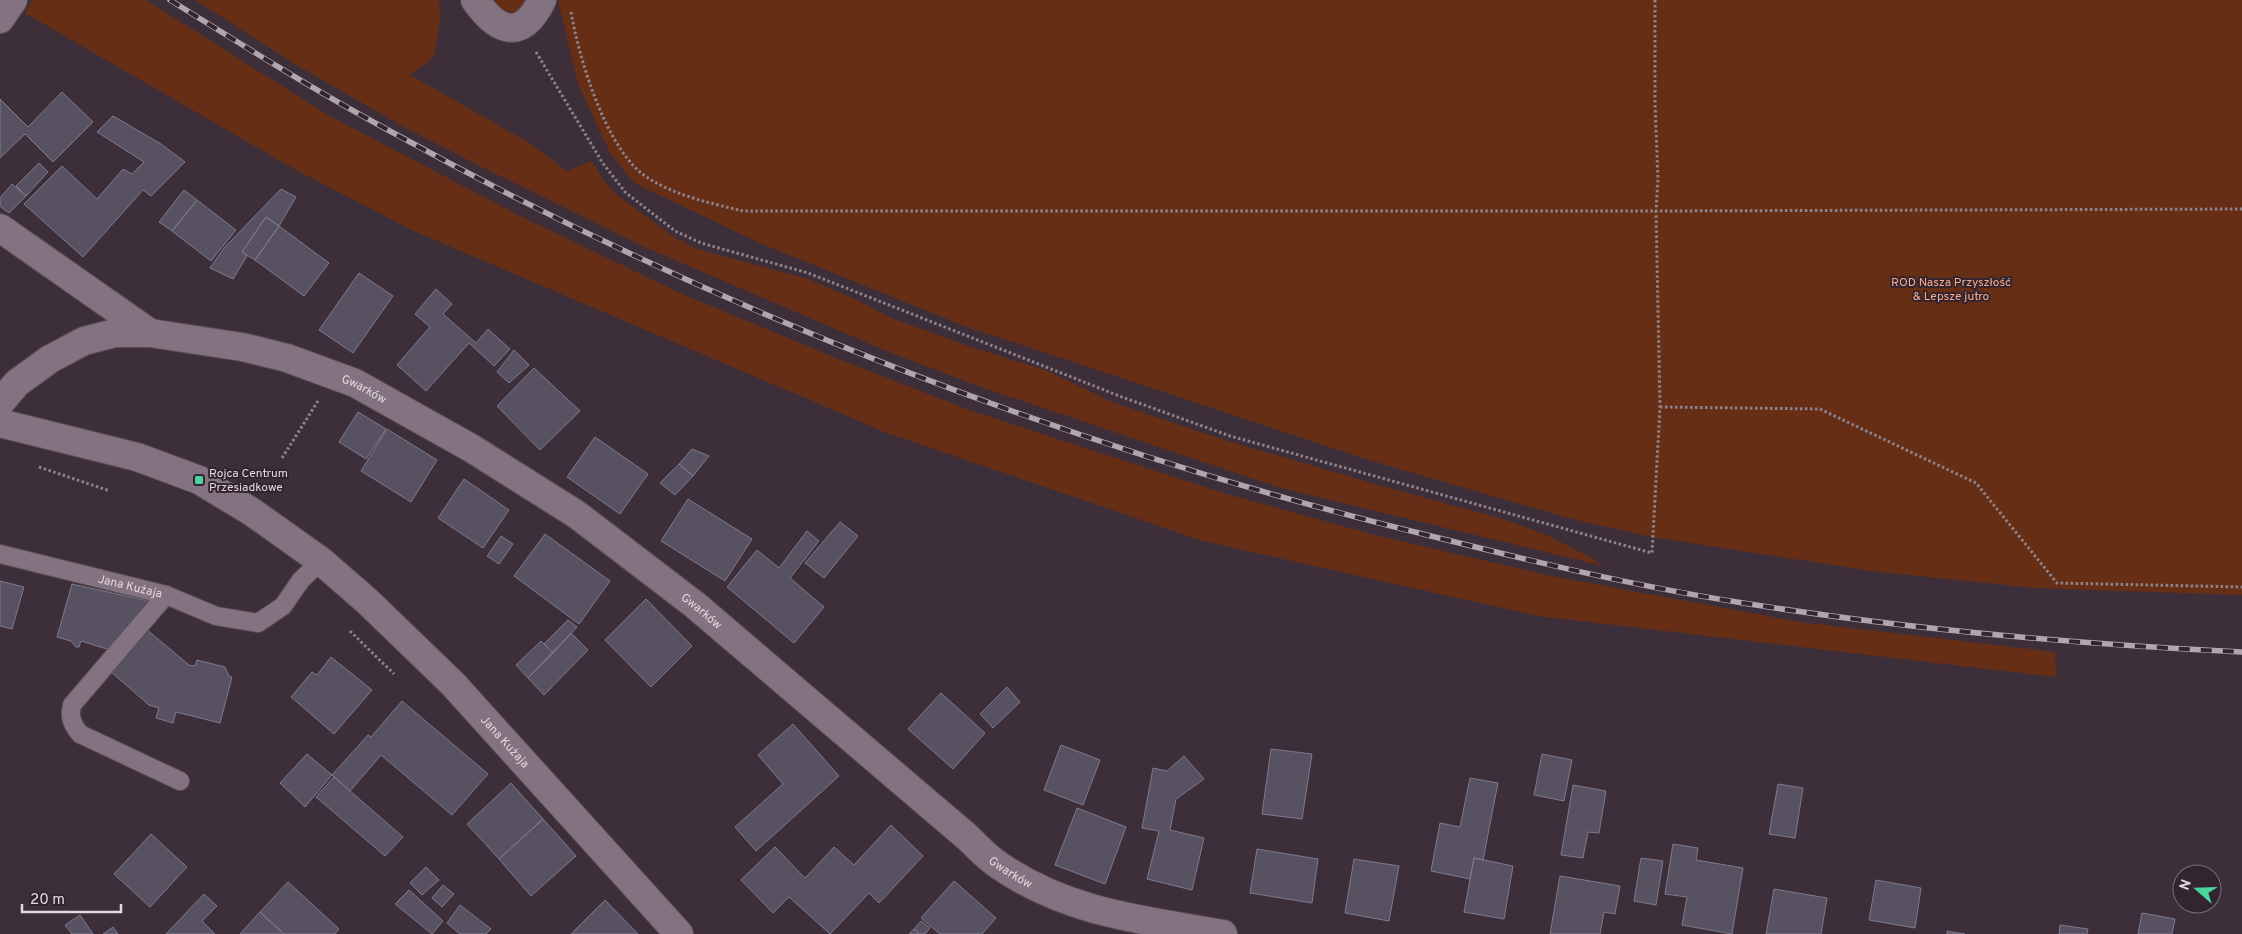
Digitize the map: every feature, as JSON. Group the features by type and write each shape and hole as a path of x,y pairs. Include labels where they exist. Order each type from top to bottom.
{"street":[{"path":"0,19 13,0"},
{"path":"475,0 493,22 512,29 521,26 535,14 542,0"},
{"name":"Gwarków","path":"0,228 150,333"},
{"name":"Gwarków","path":"0,403 17,382 50,359 84,341 115,333 150,333 242,347 286,358 363,388 471,448 576,514 695,604 998,865 1036,888 1077,905 1120,916 1223,934"},
{"name":"Jana Kużaja","path":"0,423 137,456 199,480 252,512 321,561 367,601 454,684 679,934"}],"lane":[{"name":"Jana Kużaja","path":"0,554 166,595 216,616 258,623 283,606 301,580 321,561"},
{"path":"166,595 72,705 70,713 72,722 80,734 180,781"}],"path":[{"path":"521,26 548,75 602,162 625,192 675,231 701,243 808,273 1114,393 1230,436 1652,553 1660,408 1656,211 1658,179 1655,104 1655,0"},
{"path":"570,10 588,79 605,122 621,148 640,172 690,198 743,211 2242,209"},
{"path":"282,458 318,401"},
{"path":"1660,408 1820,409 1976,483 2058,583 2242,587"},
{"path":"34,465 110,491"}],"green space":[{"path":"32,0 146,0 328,115 518,215 682,294 841,360 969,410 1223,493 1375,535 1551,576 1800,622 2055,652 2056,677 1538,616 1203,541 887,433 414,231 296,170 25,13"},
{"path":"195,0 439,0 440,19 434,57 410,75 528,142 567,171 592,161 603,180 617,195 674,237 697,249 808,279 857,300 891,318 968,346 1048,371 1112,402 1221,439 1503,519 1547,535 1592,558 1603,566 1281,488 986,389 889,352 649,249 480,166 404,127 298,66"},
{"path":"493,0 528,0 528,2 515,13 503,10"},
{"name":"ROD Nasza Przyszłość & Lepsze jutro","path":"558,0 2242,0 2242,595 2035,588 1871,571 1652,537 1572,519 1372,461 967,327 764,245 634,183 610,153 578,84"}],"building":[{"path":"62,92 93,122 53,162 25,134 0,158 0,99 28,127"},
{"path":"113,116 161,144 185,162 151,196 143,190 83,257 24,204 62,166 97,199 123,169 132,174 144,162 97,132"},
{"path":"39,163 48,172 26,196 16,186"},
{"path":"12,184 26,196 9,213 0,206 0,198"},
{"path":"281,189 296,197 279,226 266,217 242,252 247,256 233,279 210,268 224,248"},
{"path":"184,190 197,200 172,231 159,222"},
{"path":"197,200 236,230 211,261 172,231"},
{"path":"266,217 279,226 255,260 242,252"},
{"path":"279,226 329,263 304,296 255,260"},
{"path":"359,273 393,296 353,353 319,330"},
{"path":"436,289 452,304 443,314 476,343 488,329 510,349 494,366 469,343 426,391 397,365 430,327 415,314"},
{"path":"514,350 529,365 509,383 497,372"},
{"path":"534,368 580,411 540,450 497,406"},
{"path":"358,412 386,429 366,459 339,442"},
{"path":"387,429 437,460 411,502 361,471"},
{"path":"595,437 648,474 620,514 567,477"},
{"path":"692,449 709,456 693,476 679,464"},
{"path":"679,464 693,476 675,495 660,483"},
{"path":"464,479 509,510 483,548 438,518"},
{"path":"688,499 752,539 725,581 661,541"},
{"path":"840,522 858,536 824,578 805,563"},
{"path":"807,531 819,541 790,578 824,607 794,643 727,587 757,550 779,568"},
{"path":"545,534 610,581 579,624 514,576"},
{"path":"501,536 513,544 499,564 487,556"},
{"path":"0,581 24,587 12,629 0,626"},
{"path":"72,584 149,601 107,649 81,641 79,647 76,647 71,641 57,637"},
{"path":"646,599 692,646 651,687 605,640"},
{"path":"568,620 577,627 553,653 544,644"},
{"path":"146,629 189,665 195,666 197,660 225,667 229,676 232,677 220,723 176,712 173,723 156,718 159,708 149,705 110,671"},
{"path":"571,633 588,650 544,695 528,678"},
{"path":"541,641 553,653 528,678 516,665"},
{"path":"331,657 372,690 334,734 291,697 312,672 317,675"},
{"path":"1007,687 1020,702 993,728 980,714"},
{"path":"941,693 985,733 953,769 908,729"},
{"path":"402,701 488,774 452,815 381,755 350,791 332,775 368,735 371,737"},
{"path":"793,724 839,776 756,851 735,827 783,784 758,755"},
{"path":"1061,745 1100,760 1083,805 1044,790"},
{"path":"1271,749 1312,754 1302,819 1262,814"},
{"path":"307,754 332,775 305,807 280,783"},
{"path":"1542,754 1572,760 1564,801 1534,795"},
{"path":"1184,756 1204,779 1176,799 1170,830 1204,838 1192,890 1147,879 1159,831 1142,828 1153,768 1167,771"},
{"path":"334,777 403,837 385,856 316,797"},
{"path":"1470,778 1498,783 1483,860 1474,858 1470,879 1431,871 1440,823 1460,827"},
{"path":"511,783 543,819 499,859 467,824"},
{"path":"1778,784 1803,788 1795,838 1769,834"},
{"path":"1573,785 1606,791 1599,833 1588,832 1583,858 1561,855"},
{"path":"1077,808 1126,827 1105,884 1055,865"},
{"path":"543,819 576,856 531,896 499,859"},
{"path":"891,825 923,856 879,903 869,893 830,934 789,897 773,913 741,880 775,847 805,878 834,847 854,865"},
{"path":"151,834 187,867 150,907 114,874"},
{"path":"1673,844 1698,848 1696,860 1743,868 1732,934 1682,925 1687,897 1665,894"},
{"path":"1257,849 1318,859 1312,903 1250,893"},
{"path":"1474,858 1513,866 1504,919 1464,912"},
{"path":"1641,858 1663,861 1656,905 1634,901"},
{"path":"1354,859 1399,866 1389,921 1345,913"},
{"path":"426,867 439,880 422,895 410,883"},
{"path":"1560,876 1620,886 1615,914 1604,912 1600,934 1550,934"},
{"path":"1876,880 1921,888 1915,928 1869,920"},
{"path":"954,881 996,918 982,934 940,934 921,918"},
{"path":"288,882 339,929 335,934 284,934 260,912"},
{"path":"443,885 454,894 442,907 432,898"},
{"path":"1774,889 1827,898 1821,934 1766,934"},
{"path":"409,890 443,921 432,934 395,904"},
{"path":"204,894 217,906 202,921 215,934 166,934"},
{"path":"605,900 638,934 571,934"},
{"path":"460,905 491,929 486,934 460,934 447,923"},
{"path":"260,912 284,934 240,934"},
{"path":"2142,913 2175,919 2172,934 2138,934"},
{"path":"80,915 93,934 72,934 65,925"},
{"path":"921,921 930,928 925,934 919,934 914,929"},
{"path":"2060,925 2088,929 2087,934 2059,934"},
{"path":"113,927 118,934 103,934"},
{"path":"914,929 919,934 909,934"},
{"path":"1947,931 1965,934 1947,934"}],"railway":[{"path":"170,0 360,115 512,196 639,258 767,315 898,368 1030,417 1164,462 1299,502 1435,537 1585,573 1699,596 1800,612 1926,628 2115,645 2242,652"}],"place":[{"name":"Rojca Centrum Przesiadkowe","path":"199,480"}]}
